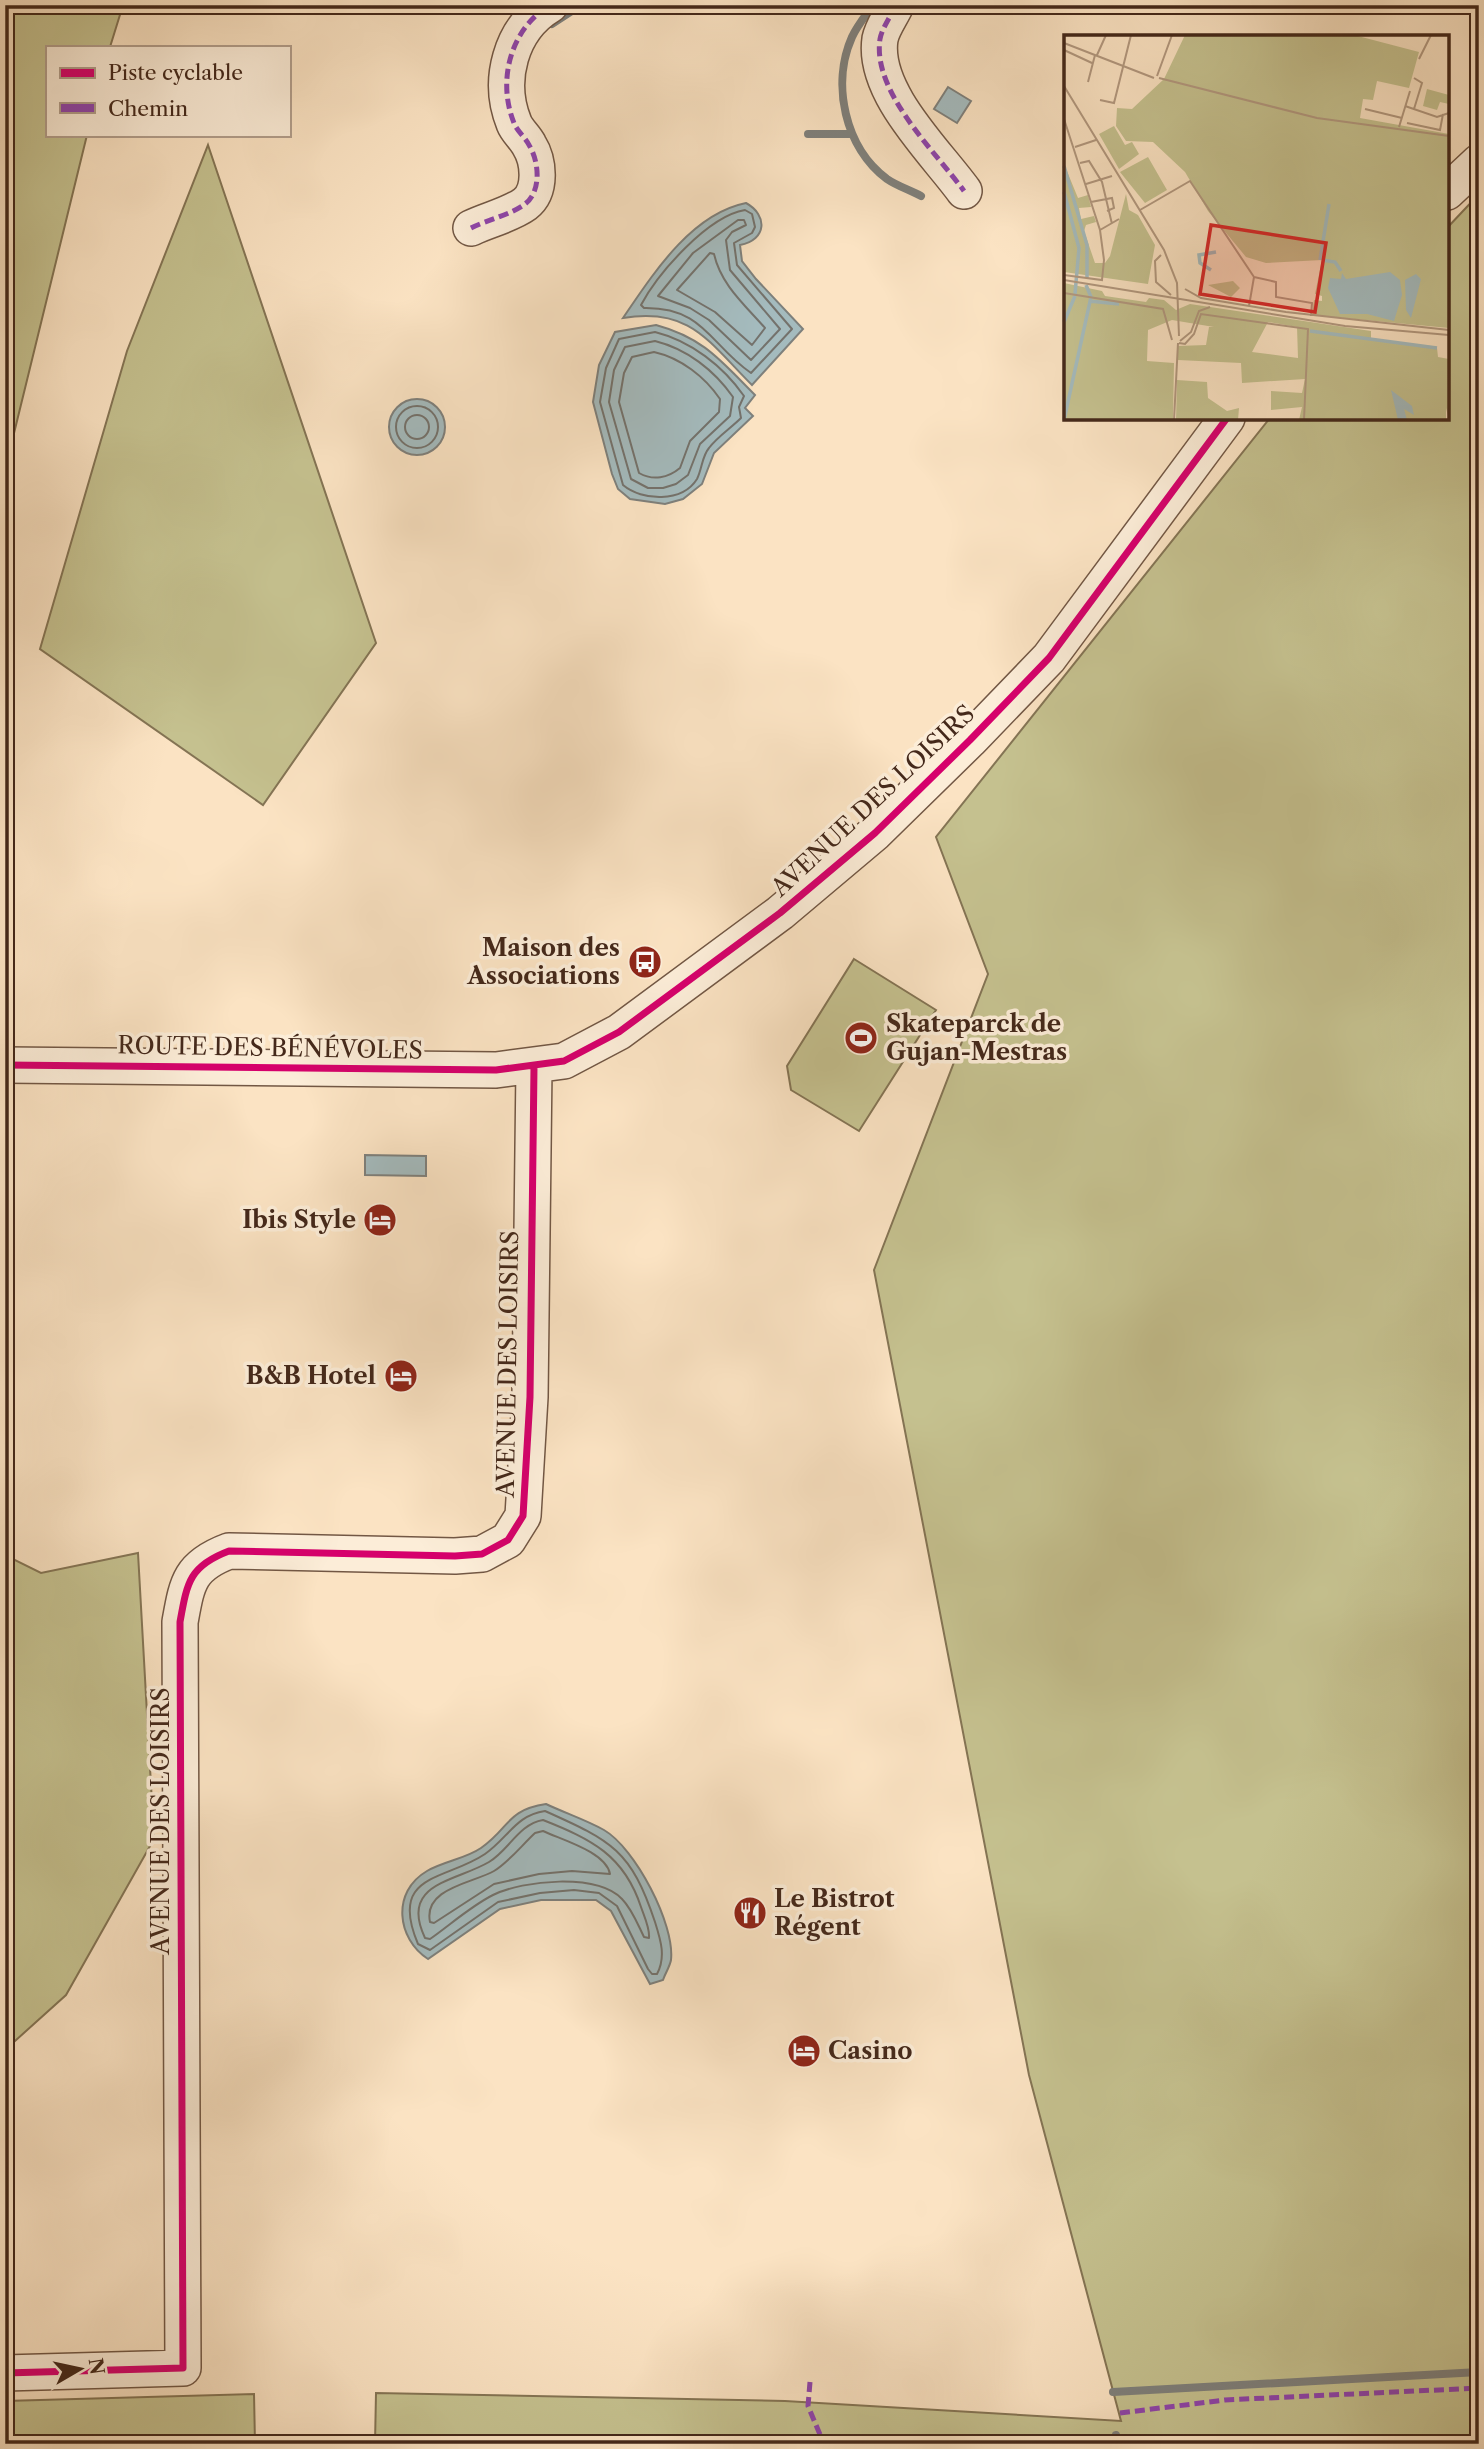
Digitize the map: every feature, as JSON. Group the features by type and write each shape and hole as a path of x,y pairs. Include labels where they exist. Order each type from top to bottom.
{"street":[{"path":"471,228 526,204 536,188 537,167 530,146 514,125 505,92 508,65 519,35 540,11 550,5"},
{"path":"896,5 880,36 878,60 887,87 964,191"},
{"path":"1449,190 1479,162"},
{"name":"AVENUE DES LOISIRS","path":"5,2373 183,2368 180,1622 186,1586 206,1559 229,1551 455,1556 482,1554 508,1540 523,1516 530,1397 534,1067 576,1056 646,1014 808,892 885,823 1049,658 1226,420"},
{"name":"ROUTE DES BÉNÉVOLES","path":"5,1065 496,1070 534,1067"}],"shaded area":[{"path":"5,5 123,5 110,46 46,46 46,136 87,136 5,470"},
{"path":"208,145 376,643 263,805 40,649 127,351"},
{"path":"1479,194 1479,2444 375,2444 376,2393 785,2401 1121,2421 1029,2075 874,1270 988,974 936,837 1268,420 1449,420 1449,226"},
{"name":"Skateparck de Gujan-Mestras","path":"854,959 936,1010 859,1131 791,1090 787,1066"},
{"path":"138,1553 154,1839 66,1995 5,2050 5,1555 41,1573"},
{"path":"254,2394 255,2444 5,2444 5,2401"}],"water":[{"path":"948,87 971,101 957,123 934,109"},
{"path":"746,203 758,214 761,227 755,238 740,245 742,261 803,329 752,385 710,342 682,323 646,316 623,318 661,265 691,233 726,209"},
{"path":"656,325 673,330 711,352 755,395 745,408 753,416 714,453 702,484 683,499 665,504 630,499 618,489 593,402 599,365 615,332"},
{"path":"417,399 428,401 437,407 443,416 443,438 437,447 428,453 417,455 406,453 397,447 391,438 389,427 391,416 397,407 406,401"},
{"path":"365,1155 426,1156 426,1176 365,1175"},
{"path":"546,1804 604,1830 616,1839 640,1870 660,1908 671,1945 671,1960 663,1980 650,1984 611,1911 596,1900 541,1900 500,1909 428,1959 410,1940 402,1915 403,1903 415,1880 427,1871 481,1848 516,1815"}],"waterway":[{"path":"552,24 575,9 596,5"},
{"path":"873,5 854,33 846,55 843,75 846,114 852,133 873,166 887,179 921,196"},
{"path":"808,134 852,134"},
{"path":"1113,2392 1479,2372"},
{"path":"1116,2435 1117,2444"}],"marked path":[{"path":"471,228 519,208 534,192 537,167 527,142 514,123 509,107 507,74 511,57 525,28 536,15 550,5"},
{"path":"896,5 880,39 880,59 886,79 908,120 964,191"},
{"path":"810,2382 808,2406 824,2444"},
{"path":"1120,2413 1225,2400 1479,2388"}],"cycle path":[{"path":"5,1065 496,1070 564,1061 619,1032 780,913 875,833 970,740 1049,658 1226,420"},
{"path":"5,2373 183,2368 180,1622 185,1597 198,1570 205,1563 229,1551 455,1556 482,1554 508,1540 523,1516 530,1397 534,1067"}],"place":[{"name":"Maison des Associations","path":"645,962"},
{"name":"Skateparck de Gujan-Mestras","path":"861,1038"},
{"name":"Ibis Style","path":"380,1220"},
{"name":"B&B Hotel","path":"401,1376"},
{"name":"Le Bistrot Régent","path":"750,1913"},
{"name":"Casino","path":"804,2051"}]}
